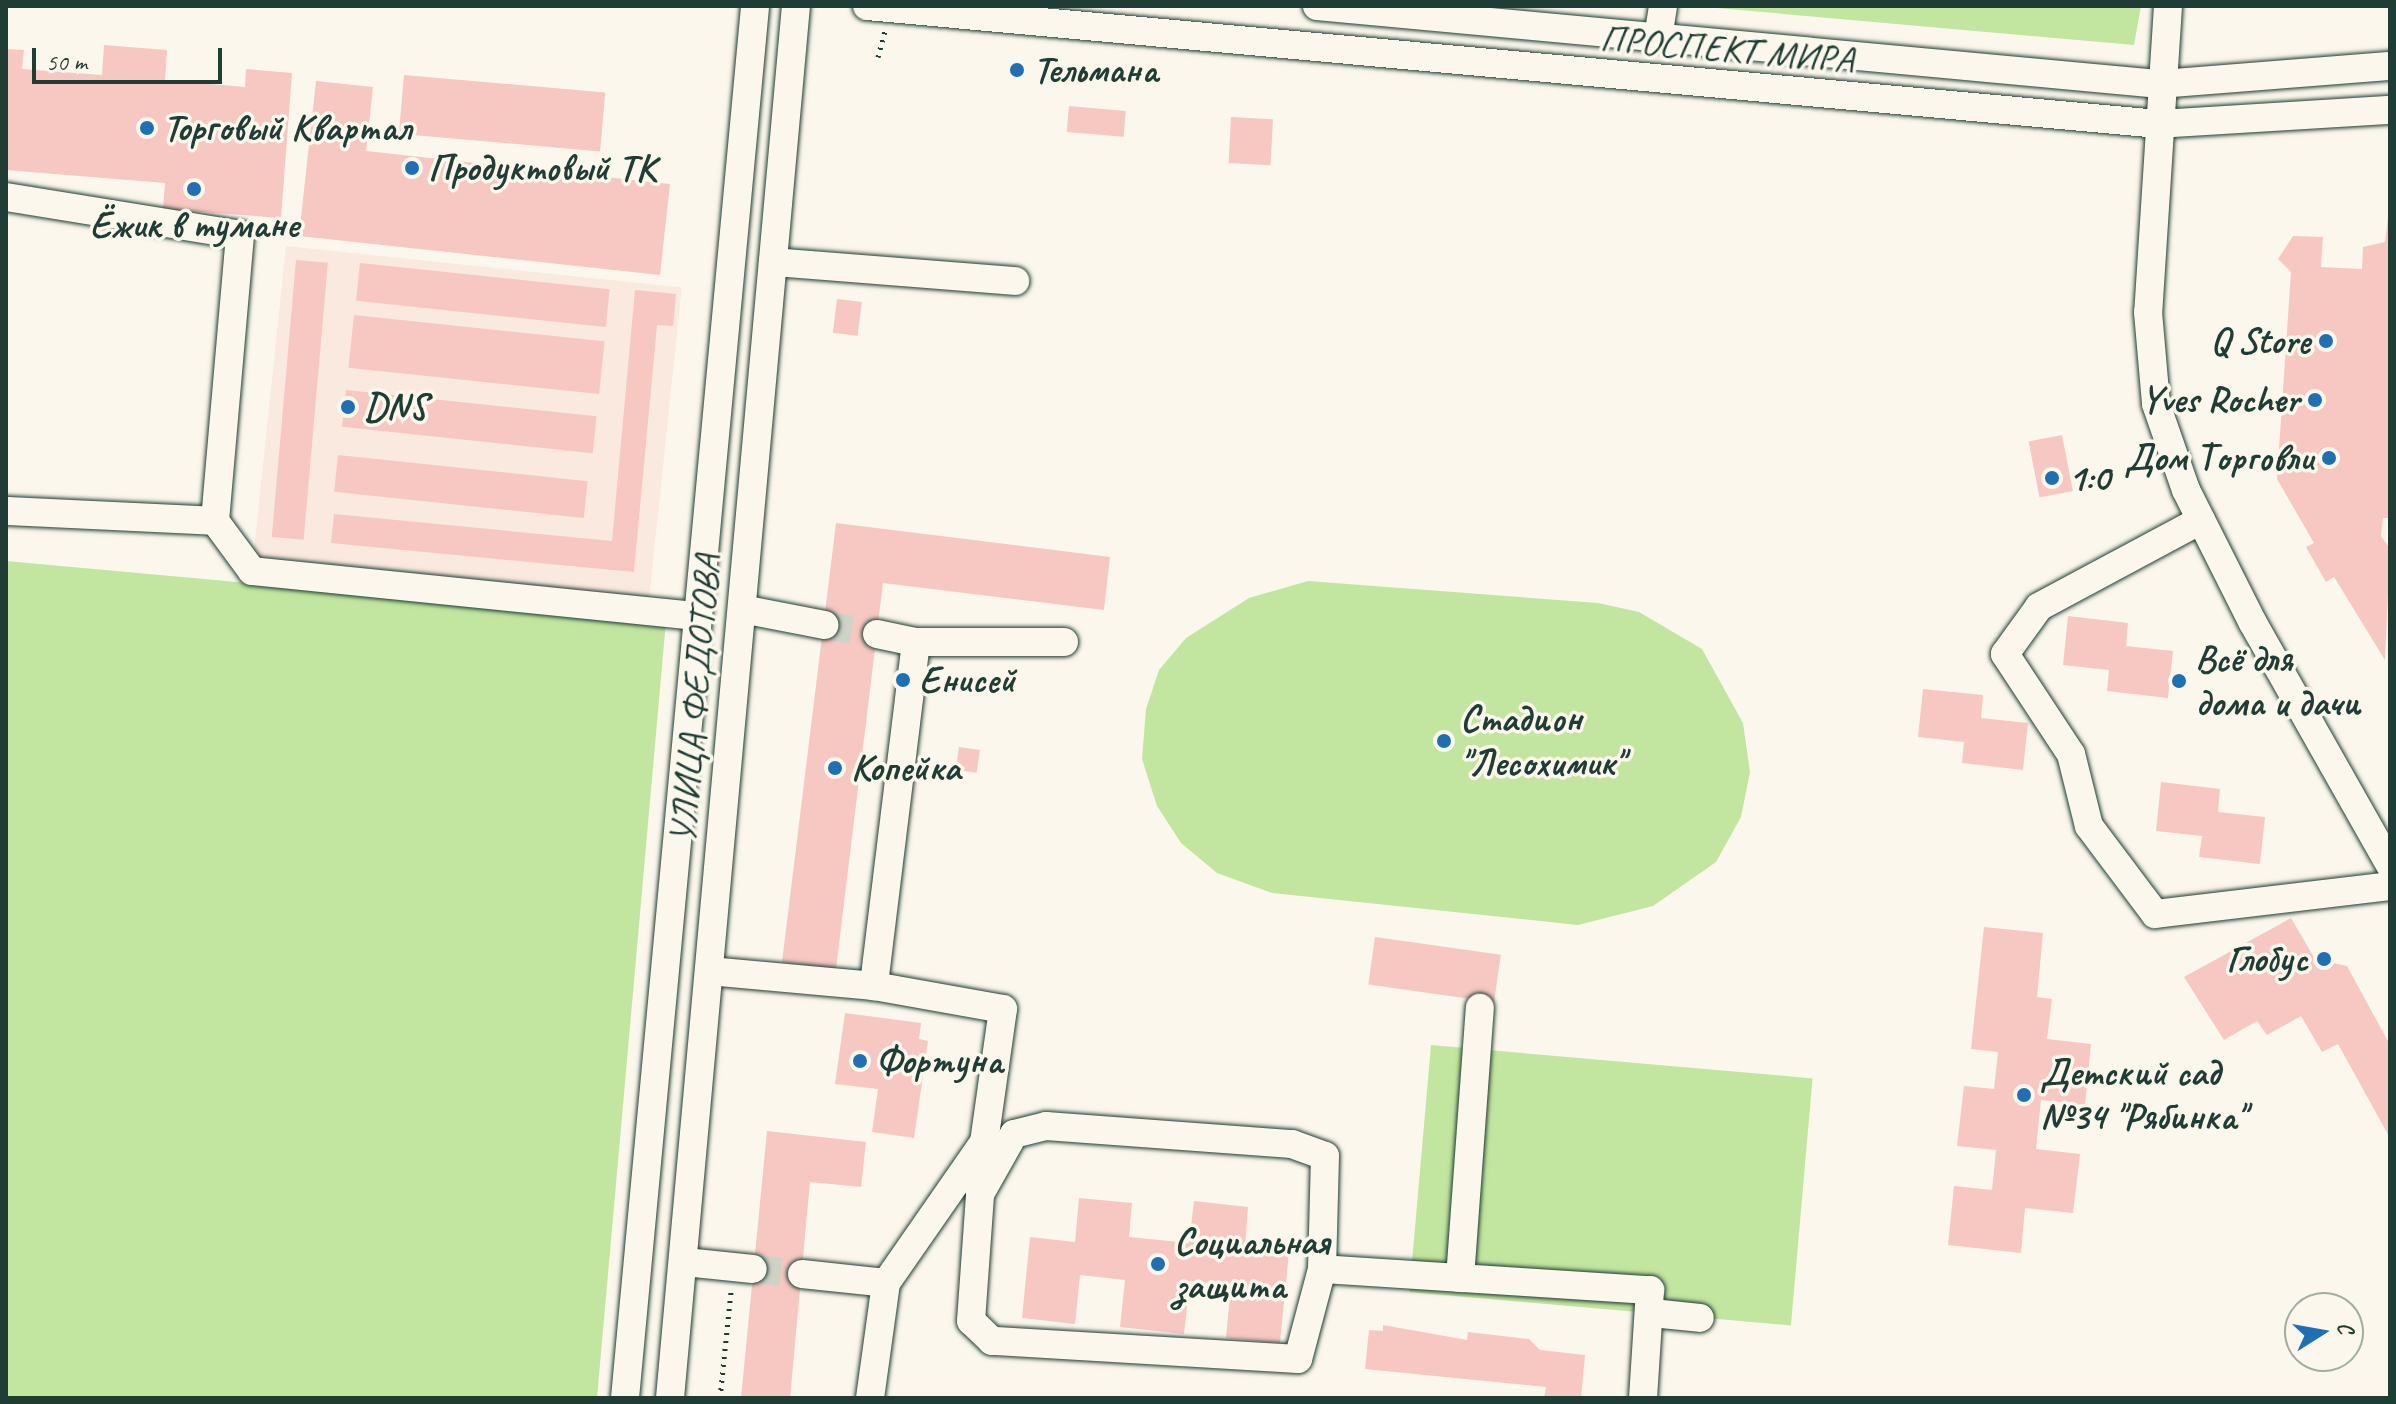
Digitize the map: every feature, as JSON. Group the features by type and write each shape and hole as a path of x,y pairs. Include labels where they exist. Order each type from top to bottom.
{"street":[{"path":"625,1398 755,6"},
{"name":"УЛИЦА ФЕДОТОВА","path":"670,1398 685,1262 796,6"},
{"name":"ПРОСПЕКТ МИРА","path":"867,6 2158,124 2388,111"},
{"name":"ПРОСПЕКТ МИРА","path":"1317,6 2160,84 2390,66"},
{"path":"1658,38 1663,6"},
{"path":"2168,6 2160,84 2148,312 2156,404 2201,520 2390,865"},
{"path":"6,197 240,235 215,521 252,571 698,616"},
{"path":"773,262 1015,281"},
{"path":"6,511 215,521"},
{"path":"2201,520 2039,607 2005,654 2071,754 2089,826 2155,914 2390,886"},
{"path":"742,609 824,625"},
{"path":"877,634 916,642 1064,642"},
{"path":"874,986 916,642"},
{"path":"709,971 874,986 1003,1009 984,1142 886,1283 870,1398"},
{"path":"1460,1278 1480,1008"},
{"path":"1046,1126 1292,1144 1325,1156 1322,1269 1298,1359 1278,1363 992,1341 971,1321 980,1194 1014,1134 1046,1126"},
{"path":"685,1262 744,1268"},
{"path":"1322,1269 1650,1290 1652,1313 1643,1398"},
{"path":"802,1274 886,1283"},
{"path":"1652,1313 1700,1318"}],"path":[{"path":"720,1398 744,1268"}],"shaded area":[{"path":"286,246 682,288 649,598 253,556"}],"green space":[{"path":"1694,6 2141,6 2134,45"},
{"path":"6,561 666,621 597,1398 6,1398"},
{"name":"Стадион \"Лесохимик\"","path":"1308,581 1598,603 1639,612 1702,649 1743,723 1750,772 1741,817 1716,862 1653,906 1578,925 1272,893 1217,873 1181,843 1157,806 1142,759 1146,709 1159,670 1186,638 1249,598"},
{"path":"1431,1045 1813,1078 1791,1325 1409,1292"}],"building":[{"name":"Торговый Квартал","path":"104,45 167,50 165,80 245,87 246,69 292,73 281,218 163,209 165,183 6,170 6,49 24,50 22,69 102,75"},
{"path":"404,75 605,93 600,151 399,134"},
{"name":"Продуктовый ТК","path":"316,81 373,87 366,151 670,184 660,275 299,236"},
{"path":"1069,106 1126,111 1124,137 1067,132"},
{"path":"1231,117 1273,119 1271,165 1229,163"},
{"name":"Дом Торговли","path":"2390,201 2390,518 2383,518 2381,536 2390,549 2385,660 2334,577 2326,582 2306,547 2314,543 2277,479 2291,272 2278,259 2293,236 2323,237 2321,267 2362,269 2363,247 2385,242"},
{"path":"296,260 328,263 304,540 272,537"},
{"path":"360,263 610,289 606,327 356,301"},
{"path":"635,290 676,294 673,326 657,325 634,572 331,543 334,514 612,541"},
{"path":"837,299 862,302 858,336 833,333"},
{"path":"354,315 605,341 599,394 348,368"},
{"path":"346,390 597,416 593,453 342,427"},
{"path":"2062,435 2073,491 2040,497 2029,441"},
{"path":"338,455 588,481 584,518 334,492"},
{"path":"836,523 1110,557 1104,610 883,583 836,969 782,962"},
{"path":"2068,616 2128,623 2126,646 2173,651 2168,698 2107,691 2109,670 2063,665"},
{"path":"1923,689 1983,695 1981,718 2028,723 2023,770 1962,763 1964,742 1918,737"},
{"path":"959,747 980,750 977,773 956,770"},
{"path":"2161,782 2220,789 2218,812 2265,817 2260,864 2199,857 2202,836 2156,831"},
{"path":"2291,918 2315,959 2347,966 2390,1045 2390,1138 2338,1044 2322,1052 2301,1016 2267,1035 2257,1021 2224,1040 2184,977"},
{"name":"Детский сад №34 \"Рябинка\"","path":"1984,927 2043,933 2037,997 2052,999 2047,1039 2091,1044 2085,1105 2041,1100 2036,1149 2080,1154 2073,1213 2025,1208 2021,1253 1948,1245 1954,1186 1992,1190 1996,1150 1957,1146 1964,1086 1994,1089 1998,1052 1971,1049"},
{"path":"1375,937 1501,955 1494,1002 1368,985"},
{"path":"845,1013 921,1023 919,1039 928,1041 914,1138 872,1132 878,1089 835,1084"},
{"path":"767,1131 866,1142 861,1187 810,1182 790,1398 741,1398"},
{"name":"Социальная защита","path":"1079,1198 1132,1203 1129,1237 1189,1243 1194,1201 1248,1207 1245,1247 1289,1252 1280,1343 1226,1338 1231,1285 1190,1281 1184,1334 1120,1327 1125,1280 1080,1275 1075,1324 1022,1318 1030,1237 1075,1242"},
{"path":"1383,1325 1467,1340 1468,1332 1529,1339 1540,1350 1585,1355 1581,1398 1544,1398 1546,1387 1365,1369 1369,1330 1383,1331"}],"tunnel":[{"path":"824,625 877,634"},
{"path":"753,1269 802,1274"}],"place":[{"name":"Тельмана","path":"1017,70"},
{"name":"Торговый Квартал","path":"147,128"},
{"name":"Продуктовый ТК","path":"412,168"},
{"name":"Ёжик в тумане","path":"194,189"},
{"name":"Q Store","path":"2326,341"},
{"name":"Yves Rocher","path":"2315,400"},
{"name":"DNS","path":"348,407"},
{"name":"Дом Торговли","path":"2329,458"},
{"name":"1:0","path":"2052,478"},
{"name":"Енисей","path":"903,680"},
{"name":"Всё для дома и дачи","path":"2179,681"},
{"name":"Стадион \"Лесохимик\"","path":"1444,741"},
{"name":"Копейка","path":"835,768"},
{"name":"Глобус","path":"2324,959"},
{"name":"Фортуна","path":"860,1061"},
{"name":"Детский сад №34 \"Рябинка\"","path":"2024,1095"},
{"name":"Социальная защита","path":"1158,1264"}]}
